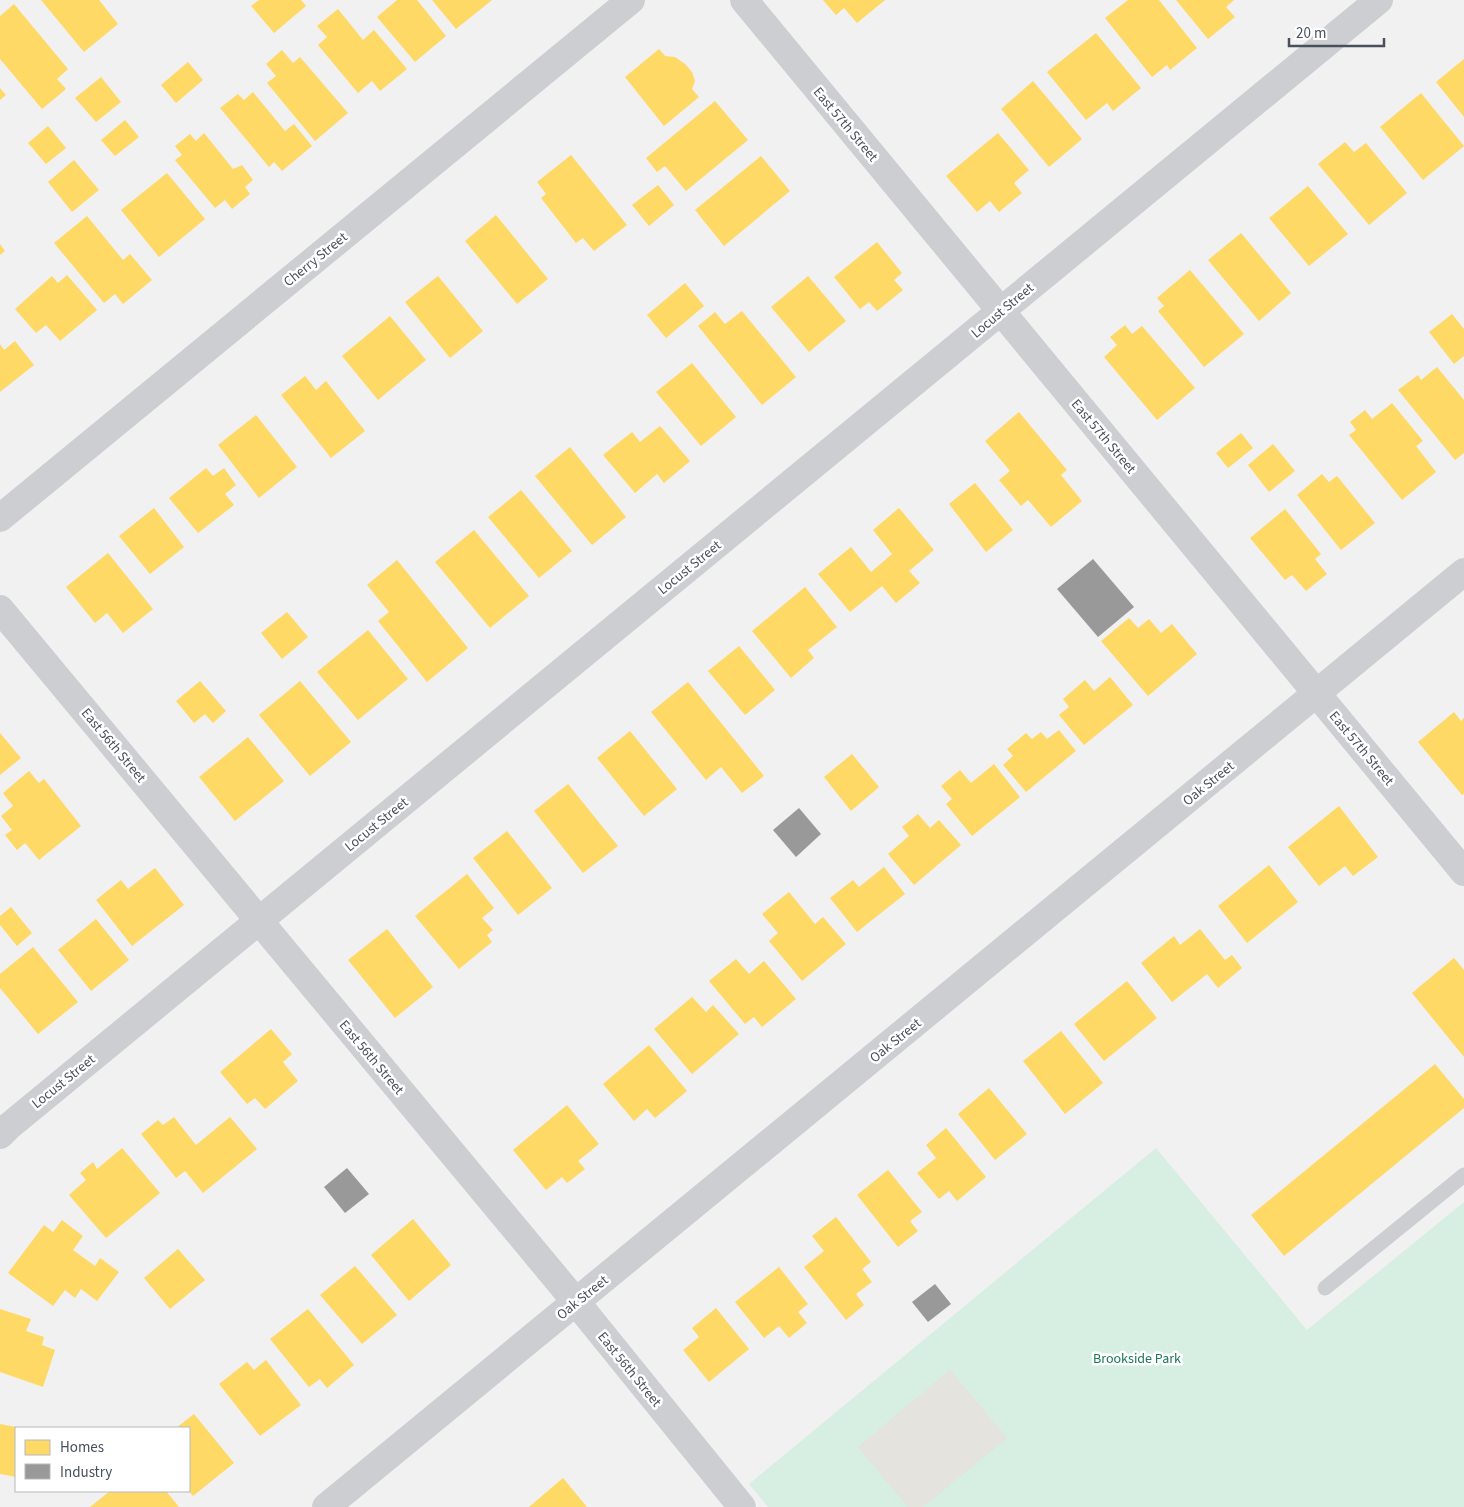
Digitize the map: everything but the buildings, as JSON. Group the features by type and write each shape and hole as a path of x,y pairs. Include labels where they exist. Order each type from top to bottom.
{"street":[{"name":"Cherry Street","path":"0,518 631,0"},
{"name":"East 57th Street","path":"744,0 1464,872"},
{"name":"Locust Street","path":"0,1135 1379,0"},
{"name":"Oak Street","path":"326,1507 1464,572"},
{"name":"East 56th Street","path":"0,609 576,1302 742,1507"}],"lane":[{"path":"1325,1288 1464,1176"}],"green space":[{"name":"Brookside Park","path":"1156,1148 1307,1330 1464,1202 1464,1507 768,1507 749,1484"}],"sand":[{"path":"950,1370 1007,1438 923,1507 908,1507 858,1447"}]}
